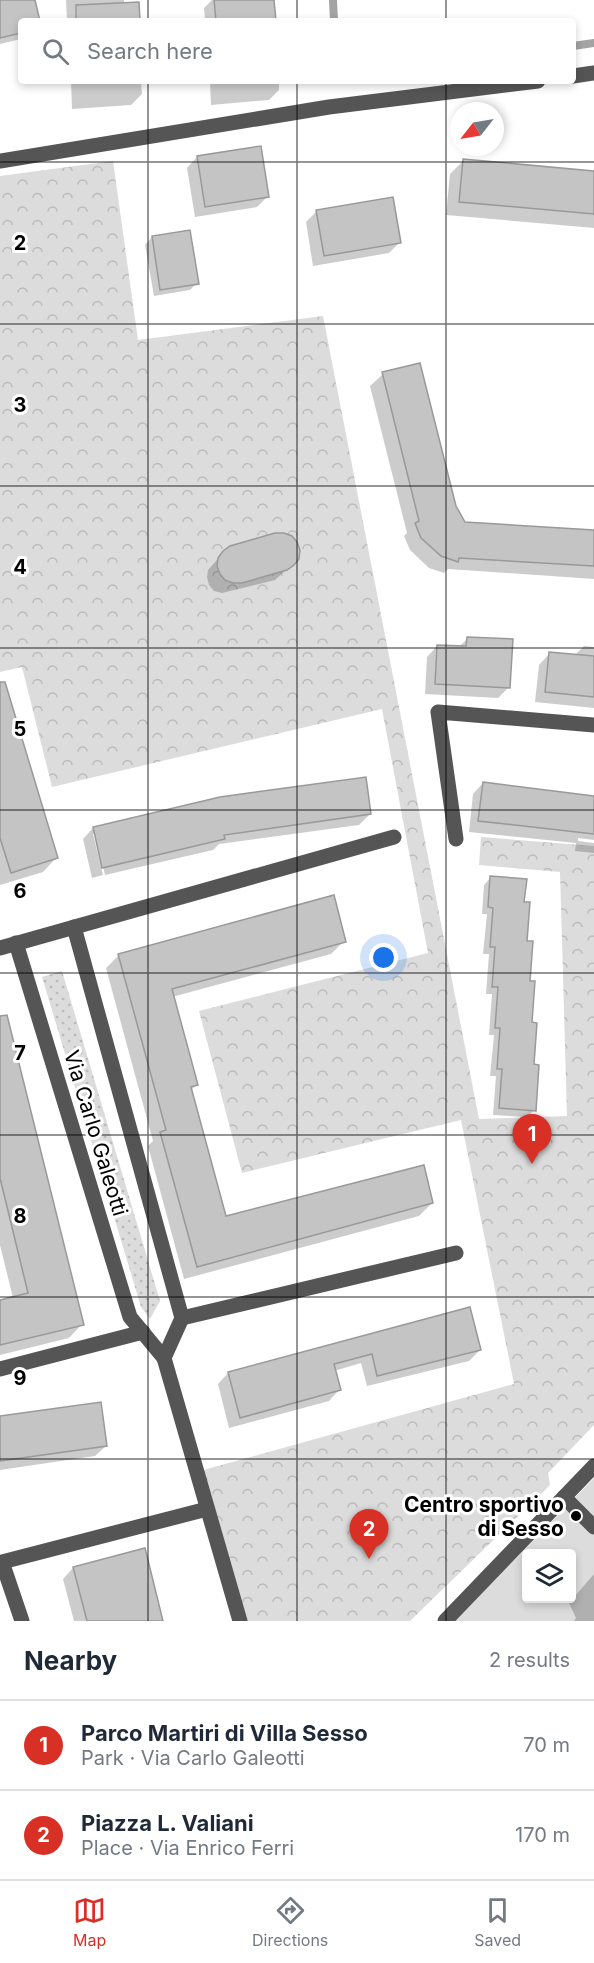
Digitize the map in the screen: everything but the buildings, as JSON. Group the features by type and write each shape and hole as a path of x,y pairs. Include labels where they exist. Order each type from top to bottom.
{"street":[{"path":"576,76 594,73"},
{"path":"0,162 329,107 513,84"},
{"path":"456,839 438,712 594,726"},
{"path":"0,948 394,837"},
{"name":"Via Carlo Galeotti","path":"74,927 182,1318"},
{"name":"Via Carlo Galeotti","path":"16,943 130,1317 164,1358 240,1621"},
{"path":"164,1358 182,1318 456,1253"},
{"path":"0,1369 143,1332"},
{"path":"445,1621 594,1466"},
{"path":"564,1497 594,1527"},
{"path":"22,1621 2,1562 207,1509"}],"green space":[{"path":"113,161 138,340 323,316 479,1119 567,1116 560,872 479,865 481,837 594,846 594,1425 548,1473 550,1485 410,1621 240,1621 196,1472 514,1384 461,1120 242,1173 199,1011 428,953 382,709 52,787 22,667 0,672 0,176"},
{"path":"62,971 160,1301 150,1319 141,1307 42,977"},
{"name":"Centro sportivo di Sesso","path":"594,1478 594,1621 455,1621 522,1552 522,1603 576,1603 576,1549 525,1549"}],"waterway":[{"path":"333,0 334,18"},
{"path":"576,46 594,43"}],"place":[{"name":"Parco Martiri di Villa Sesso","path":"532,1164"},
{"name":"Centro sportivo di Sesso","path":"576,1516"},
{"name":"Piazza L. Valiani","path":"369,1559"}]}
